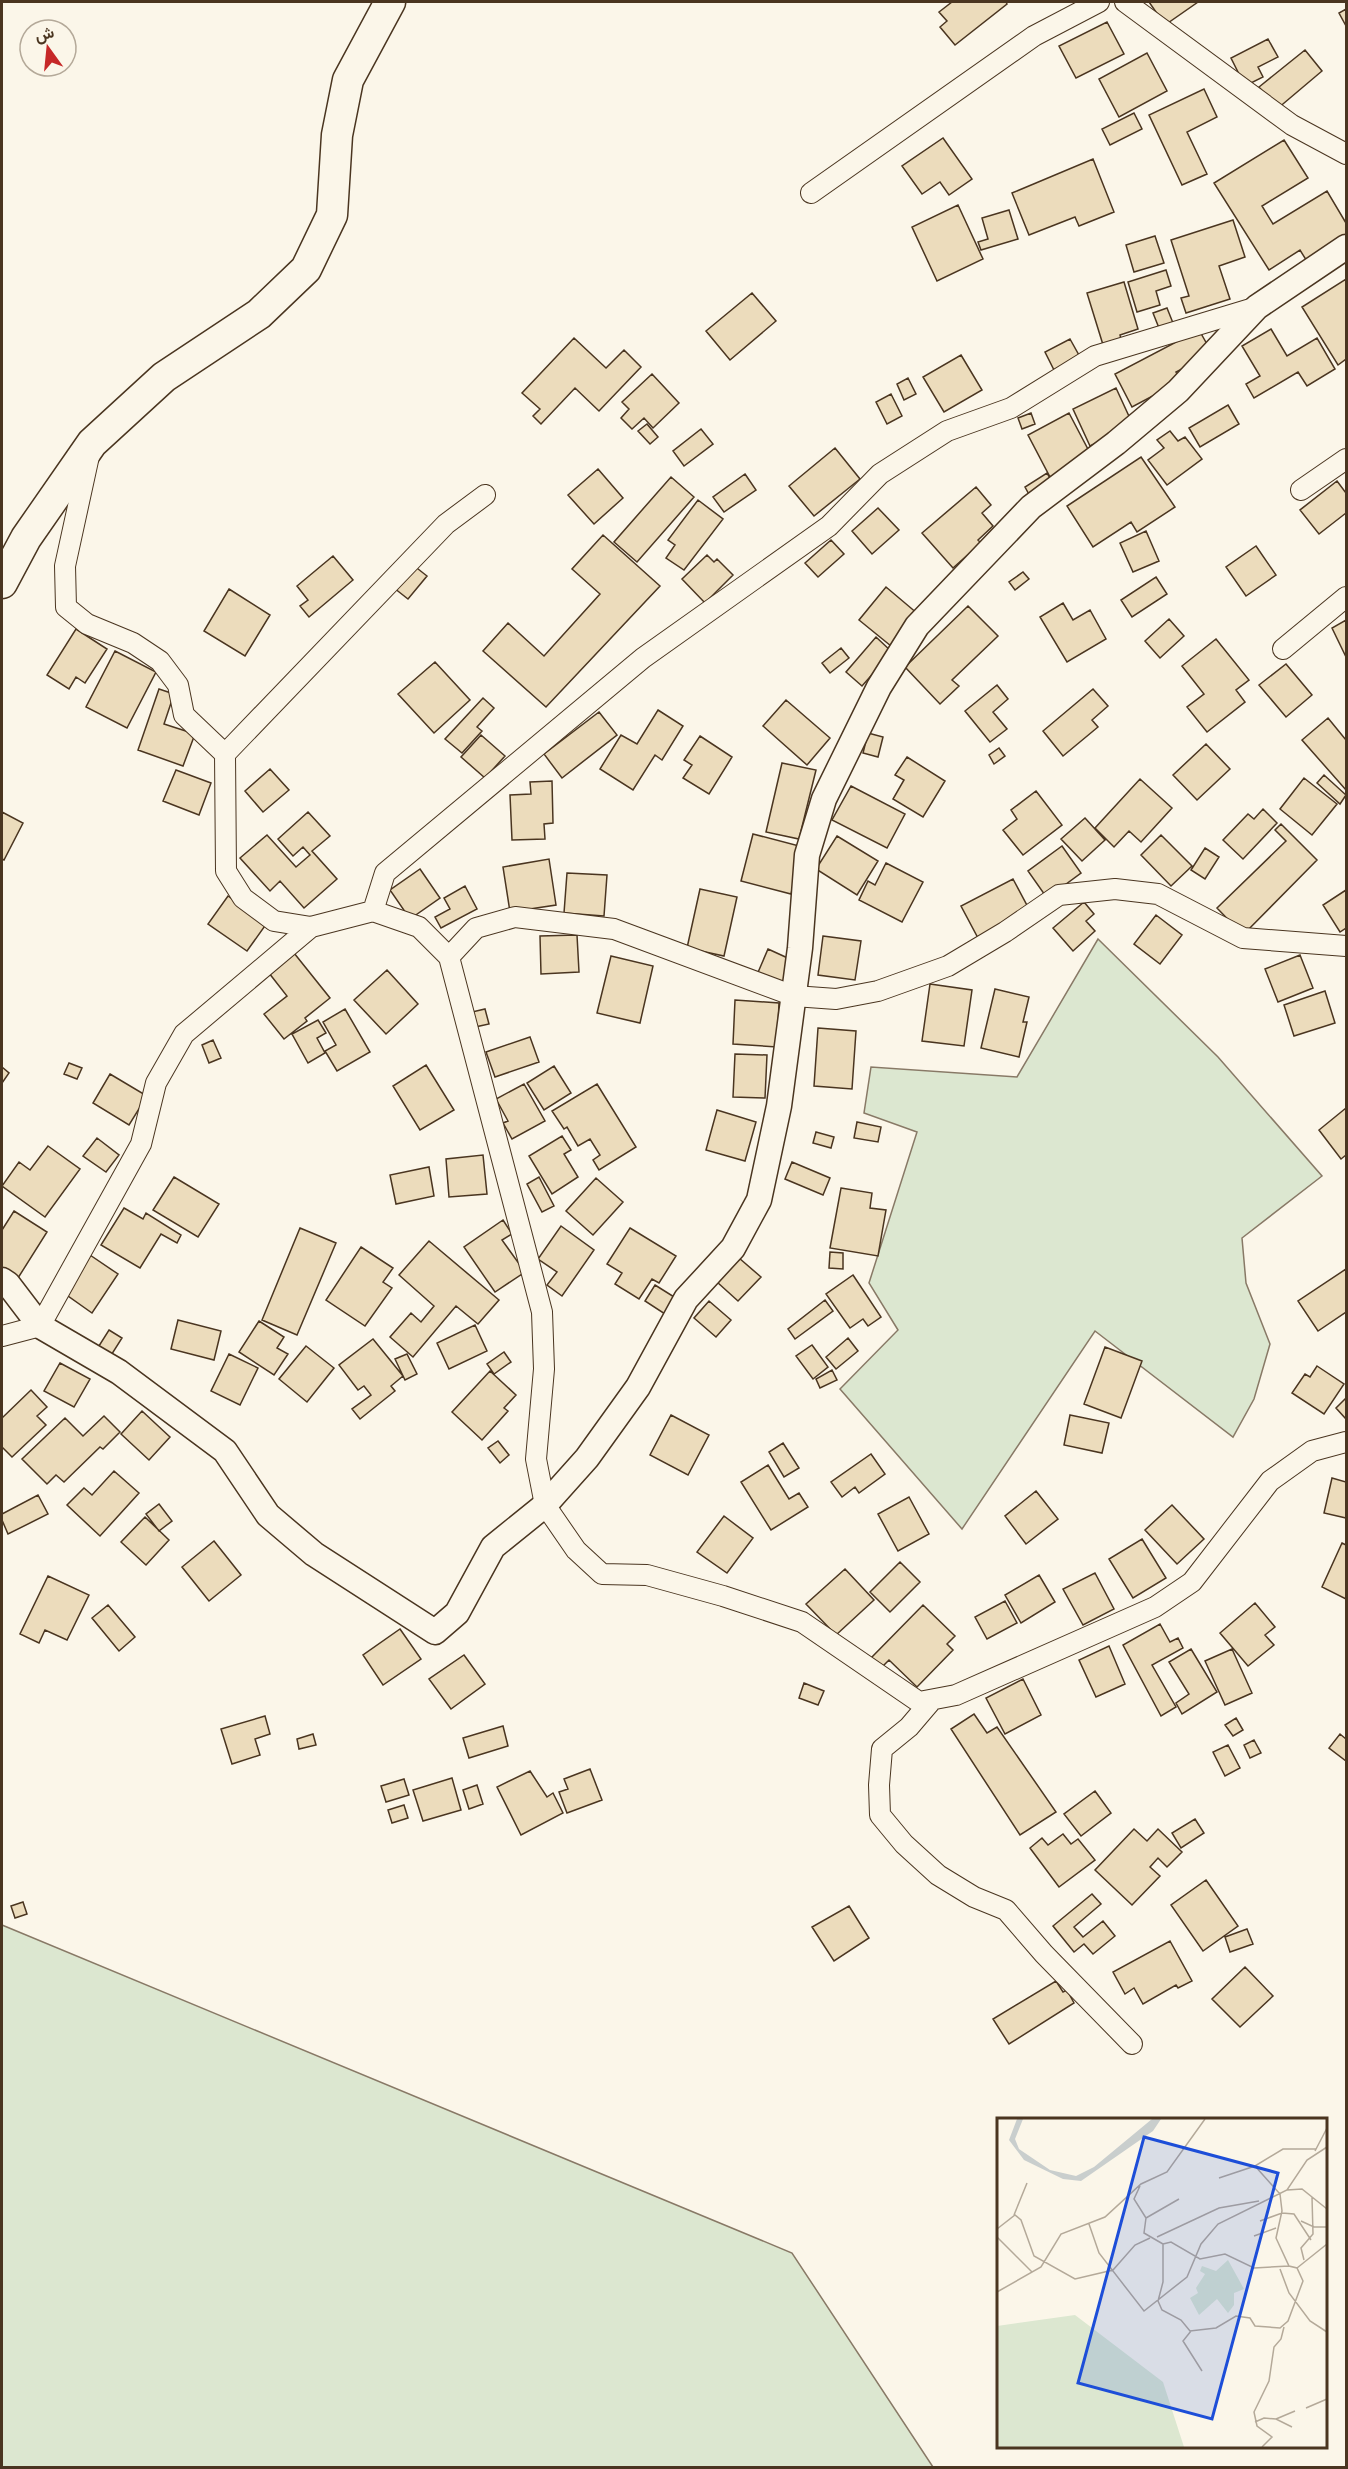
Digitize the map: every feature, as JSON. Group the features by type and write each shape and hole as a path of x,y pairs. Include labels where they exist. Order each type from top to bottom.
{"main road":[{"path":"2,583 26,538 92,443 164,377 259,314 306,269 332,215 337,135 348,80 390,2"}],"street":[{"path":"811,193 1024,43 1099,2"},
{"path":"1125,2 1292,125 1347,154"},
{"path":"2,1280 8,1284 40,1326 119,1372 225,1451 268,1515 314,1554 435,1632 457,1613 493,1547 544,1504 587,1458 638,1388 686,1299 733,1248 759,1200 779,1106 800,948 807,855 824,799 879,687 917,626 1031,507 1116,443 1178,391 1257,307 1347,247"},
{"path":"373,911 385,873 643,658 829,526 880,474 947,431 1011,408 1095,356 1257,307"},
{"path":"92,443 65,566 66,607 87,624 133,643 160,661 178,684 184,715 225,754"},
{"path":"1301,490 1347,459"},
{"path":"485,495 446,524 225,754 226,871 243,898 274,921 311,927 373,911 419,927 448,957 542,1312 544,1368 536,1459 544,1504 576,1550 602,1574 647,1575 723,1596 802,1622 918,1702 956,1695 1155,1607 1192,1582 1270,1481 1312,1451 1347,1442"},
{"path":"1283,648 1347,597"},
{"path":"448,957 476,927 515,917 614,929 794,996 836,999 878,991 948,966 1005,932 1059,895 1115,889 1158,894 1242,938 1347,946"},
{"path":"2,1336 40,1326 141,1144 156,1083 184,1034 311,927"},
{"path":"932,1700 909,1727 882,1749 879,1785 880,1815 904,1844 938,1875 974,1897 1006,1910 1044,1954 1132,2044"}],"green space":[{"path":"1098,939 1218,1057 1322,1176 1242,1238 1246,1283 1270,1344 1254,1399 1233,1437 1095,1331 962,1529 840,1389 898,1330 869,1283 917,1132 864,1113 871,1067 1017,1077"},
{"path":"2,1925 792,2253 933,2467 2,2467"}],"building":[{"path":"952,2 1006,2 1007,4 955,45 940,27 947,21 939,12"},
{"path":"1149,2 1198,2 1165,25"},
{"path":"1346,9 1346,26 1339,13"},
{"path":"1107,22 1124,54 1076,78 1059,46"},
{"path":"1268,39 1278,57 1258,67 1263,77 1245,86 1231,58"},
{"path":"1305,50 1322,71 1277,109 1259,87"},
{"path":"1147,53 1167,91 1119,117 1099,79"},
{"path":"1204,89 1217,117 1187,132 1207,174 1182,185 1149,115"},
{"path":"1134,113 1142,129 1110,145 1102,129"},
{"path":"943,138 972,179 949,195 940,182 922,194 902,166"},
{"path":"1284,140 1308,178 1262,206 1273,224 1327,191 1346,223 1346,239 1308,263 1300,250 1269,270 1214,183"},
{"path":"1093,159 1114,212 1079,226 1075,217 1029,235 1012,193"},
{"path":"958,205 983,259 937,281 912,227"},
{"path":"1009,210 1018,239 981,250 978,242 988,239 982,218"},
{"path":"1233,220 1245,257 1219,266 1230,299 1186,313 1181,298 1189,296 1171,240"},
{"path":"1155,236 1164,263 1134,272 1126,245"},
{"path":"1166,270 1171,286 1156,291 1160,305 1137,312 1128,282"},
{"path":"1346,279 1346,359 1338,365 1302,307"},
{"path":"1124,282 1138,329 1120,335 1122,343 1104,348 1087,293"},
{"path":"752,293 776,321 730,360 706,331"},
{"path":"1167,308 1173,323 1159,328 1153,313"},
{"path":"1271,329 1287,356 1317,338 1335,369 1307,386 1298,372 1254,398 1246,384 1260,376 1242,346"},
{"path":"1199,330 1212,353 1176,372 1181,381 1132,407 1115,374"},
{"path":"574,338 606,368 624,350 641,367 599,411 575,388 541,424 533,416 540,409 522,393"},
{"path":"1070,339 1080,357 1054,370 1045,352"},
{"path":"961,355 982,390 944,412 923,377"},
{"path":"652,374 679,403 653,428 644,418 632,429 621,418 629,409 622,402"},
{"path":"908,378 916,394 904,400 897,384"},
{"path":"1116,388 1133,425 1090,446 1073,409"},
{"path":"891,394 902,416 887,424 876,402"},
{"path":"1228,405 1239,424 1200,447 1189,428"},
{"path":"1031,413 1035,424 1022,429 1018,418"},
{"path":"1069,413 1091,455 1050,477 1028,435"},
{"path":"647,424 658,437 650,444 638,431"},
{"path":"701,429 713,444 684,466 673,451"},
{"path":"1170,431 1178,441 1185,437 1202,459 1167,485 1148,460 1164,448 1157,440"},
{"path":"835,448 860,479 814,516 789,486"},
{"path":"1141,457 1175,507 1137,532 1131,522 1093,547 1067,506"},
{"path":"598,469 623,498 594,524 568,495"},
{"path":"1047,473 1053,483 1031,498 1025,487"},
{"path":"745,474 756,490 724,512 713,497"},
{"path":"671,477 694,497 637,562 614,542"},
{"path":"1337,481 1346,493 1346,513 1319,534 1300,510"},
{"path":"976,487 991,505 982,513 993,526 978,540 981,543 953,568 922,533"},
{"path":"698,500 723,519 684,570 666,558 675,545 668,540"},
{"path":"878,508 899,530 872,554 852,531"},
{"path":"1146,531 1159,561 1133,572 1120,543"},
{"path":"603,535 660,586 546,707 483,651 508,623 544,656 600,594 572,569"},
{"path":"831,540 844,554 818,577 805,563"},
{"path":"1256,546 1276,575 1246,596 1226,567"},
{"path":"707,555 714,562 717,559 733,575 705,603 682,579"},
{"path":"333,556 353,580 309,617 300,606 308,600 297,586"},
{"path":"413,565 427,576 408,599 394,588"},
{"path":"1023,572 1029,579 1015,590 1009,582"},
{"path":"1156,577 1167,594 1132,617 1121,600"},
{"path":"886,587 918,614 891,646 859,620"},
{"path":"229,589 270,615 245,656 204,631"},
{"path":"1063,603 1073,620 1090,610 1106,639 1067,662 1040,617"},
{"path":"968,606 998,636 952,680 959,686 940,704 905,667"},
{"path":"1169,619 1184,636 1160,658 1145,641"},
{"path":"1346,620 1346,657 1332,628"},
{"path":"76,629 107,649 85,683 76,677 69,689 47,675"},
{"path":"876,637 892,652 862,686 846,672"},
{"path":"1216,639 1249,680 1236,690 1245,702 1207,732 1187,707 1204,694 1182,666"},
{"path":"841,648 849,658 830,673 822,663"},
{"path":"115,651 156,672 127,728 86,707"},
{"path":"435,662 470,700 434,733 398,694"},
{"path":"1286,664 1312,695 1286,717 1259,685"},
{"path":"997,685 1008,699 993,712 1007,729 990,742 965,711"},
{"path":"159,689 174,694 164,724 195,734 183,766 138,750"},
{"path":"1093,689 1108,706 1092,720 1098,727 1063,756 1043,731"},
{"path":"483,698 494,708 477,727 482,731 462,753 445,739"},
{"path":"786,700 830,738 807,765 763,726"},
{"path":"658,710 683,726 662,760 655,755 633,790 600,769 621,735 637,744"},
{"path":"599,712 617,735 562,778 544,754"},
{"path":"1328,718 1346,740 1346,790 1302,740"},
{"path":"868,733 883,737 878,757 863,753"},
{"path":"481,735 505,756 485,778 461,757"},
{"path":"700,736 732,757 709,794 683,778 692,765 684,760"},
{"path":"1206,744 1230,769 1197,800 1173,775"},
{"path":"999,748 1005,756 994,764 989,755"},
{"path":"907,757 945,781 923,817 893,799 904,780 895,775"},
{"path":"782,763 816,770 799,839 766,832"},
{"path":"270,769 289,790 263,812 245,791"},
{"path":"176,770 211,783 199,815 163,801"},
{"path":"1324,775 1346,795 1340,804 1317,783"},
{"path":"1304,778 1337,804 1312,835 1280,809"},
{"path":"1140,779 1172,808 1141,842 1129,831 1114,847 1095,828"},
{"path":"552,781 553,823 544,824 545,839 512,840 510,795 531,794 530,782"},
{"path":"851,786 905,814 887,848 832,820"},
{"path":"1036,791 1062,825 1023,855 1003,830 1017,819 1011,810"},
{"path":"1263,809 1277,823 1243,859 1223,840 1248,814 1254,819"},
{"path":"2,812 23,823 4,860 2,859"},
{"path":"308,812 330,836 312,851 337,879 304,908 280,881 270,891 240,858 267,835 296,867 310,855 303,847 293,856 278,839"},
{"path":"1085,818 1105,840 1082,861 1061,839"},
{"path":"1281,824 1317,860 1243,935 1217,908 1286,841 1275,830"},
{"path":"753,834 803,847 791,894 741,881"},
{"path":"1161,835 1192,866 1171,886 1141,855"},
{"path":"837,836 878,861 857,895 816,869"},
{"path":"1062,846 1081,873 1047,898 1028,871"},
{"path":"1205,848 1219,857 1205,879 1191,870"},
{"path":"549,859 556,905 510,912 503,867"},
{"path":"886,863 923,882 902,922 859,900 868,881 875,885"},
{"path":"420,869 440,898 410,919 390,890"},
{"path":"567,873 607,875 604,916 564,913"},
{"path":"1013,879 1030,911 978,938 961,906"},
{"path":"465,886 477,909 441,928 435,917 450,909 444,898"},
{"path":"700,889 737,897 724,956 687,948"},
{"path":"1346,890 1346,928 1340,932 1323,905"},
{"path":"228,896 267,923 247,951 208,924"},
{"path":"1084,902 1094,914 1086,921 1095,931 1073,951 1053,928"},
{"path":"1156,915 1182,935 1160,964 1134,944"},
{"path":"577,935 579,972 541,974 540,936"},
{"path":"823,936 861,941 855,980 818,975"},
{"path":"768,949 792,960 781,987 756,977"},
{"path":"294,953 330,998 305,1018 307,1021 284,1039 264,1014 287,996 269,973"},
{"path":"1300,955 1313,988 1278,1002 1265,969"},
{"path":"611,956 653,966 640,1023 597,1013"},
{"path":"387,970 418,1004 386,1034 354,1000"},
{"path":"930,984 972,990 964,1046 922,1041"},
{"path":"995,989 1029,997 1023,1022 1027,1022 1019,1057 981,1048"},
{"path":"1325,991 1335,1023 1294,1036 1284,1005"},
{"path":"735,1000 779,1003 777,1047 733,1044"},
{"path":"345,1009 370,1052 337,1071 325,1051 336,1045 323,1022"},
{"path":"485,1009 489,1024 475,1027 472,1012"},
{"path":"318,1020 326,1033 317,1038 325,1053 308,1063 292,1034"},
{"path":"818,1028 856,1031 852,1089 814,1086"},
{"path":"530,1037 539,1062 495,1077 486,1052"},
{"path":"213,1040 221,1058 209,1063 202,1045"},
{"path":"735,1054 767,1055 765,1098 733,1097"},
{"path":"69,1063 82,1068 77,1079 64,1074"},
{"path":"426,1065 454,1110 420,1130 393,1086"},
{"path":"554,1066 571,1093 544,1110 527,1083"},
{"path":"2,1067 9,1073 2,1083"},
{"path":"110,1074 147,1096 129,1125 93,1103"},
{"path":"524,1084 545,1121 512,1139 503,1123 508,1121 496,1099"},
{"path":"597,1084 636,1147 599,1170 593,1160 600,1155 590,1139 578,1146 567,1127 564,1129 552,1111"},
{"path":"1346,1108 1346,1155 1341,1159 1319,1130"},
{"path":"717,1110 756,1122 745,1161 706,1150"},
{"path":"857,1122 881,1127 878,1142 854,1138"},
{"path":"816,1132 834,1137 831,1148 813,1143"},
{"path":"562,1136 571,1150 564,1154 578,1177 552,1194 529,1156"},
{"path":"97,1138 119,1155 106,1172 83,1156"},
{"path":"48,1146 80,1169 45,1217 2,1186 19,1162 30,1170"},
{"path":"483,1155 487,1194 449,1197 446,1159"},
{"path":"792,1162 830,1178 823,1195 785,1179"},
{"path":"429,1167 434,1196 396,1204 390,1175"},
{"path":"174,1177 219,1204 198,1237 153,1210"},
{"path":"539,1177 554,1206 542,1212 527,1184"},
{"path":"596,1178 623,1202 593,1235 566,1211"},
{"path":"841,1188 872,1193 870,1208 886,1210 878,1256 830,1248"},
{"path":"124,1208 143,1219 146,1213 181,1235 177,1243 161,1234 140,1268 101,1245"},
{"path":"14,1211 47,1232 18,1278 2,1268 2,1230"},
{"path":"503,1220 512,1234 502,1240 525,1272 495,1292 464,1247"},
{"path":"561,1226 594,1250 562,1296 547,1285 557,1272 538,1259"},
{"path":"300,1228 336,1243 297,1335 262,1320"},
{"path":"630,1228 676,1256 659,1283 652,1279 639,1299 615,1284 622,1273 607,1264"},
{"path":"429,1241 499,1300 478,1324 456,1306 413,1357 390,1337 411,1313 421,1322 434,1306 399,1275"},
{"path":"361,1247 393,1268 383,1282 392,1288 365,1326 326,1300"},
{"path":"830,1252 843,1253 843,1269 829,1268"},
{"path":"87,1253 118,1274 92,1313 61,1291"},
{"path":"739,1258 761,1277 738,1301 717,1282"},
{"path":"1346,1269 1346,1312 1318,1331 1298,1301"},
{"path":"853,1275 881,1317 868,1326 863,1319 850,1328 826,1294"},
{"path":"655,1285 679,1300 668,1316 645,1301"},
{"path":"825,1300 833,1311 795,1339 788,1329"},
{"path":"709,1301 731,1320 716,1337 694,1318"},
{"path":"178,1320 221,1331 214,1360 171,1349"},
{"path":"259,1321 284,1337 277,1348 288,1354 274,1375 239,1352"},
{"path":"475,1325 487,1351 449,1369 437,1343"},
{"path":"109,1330 122,1338 110,1357 97,1349"},
{"path":"848,1338 858,1351 836,1369 826,1357"},
{"path":"373,1339 403,1376 391,1386 395,1391 360,1419 352,1409 371,1395 364,1386 358,1390 339,1365"},
{"path":"812,1345 828,1367 813,1379 796,1356"},
{"path":"306,1346 334,1368 307,1402 279,1379"},
{"path":"1105,1347 1142,1361 1121,1418 1084,1404"},
{"path":"504,1352 511,1362 494,1374 487,1364"},
{"path":"229,1354 258,1368 240,1405 211,1391"},
{"path":"407,1354 417,1374 405,1380 395,1359"},
{"path":"60,1363 90,1379 74,1407 44,1391"},
{"path":"1317,1366 1344,1384 1324,1414 1292,1393 1305,1374 1310,1377"},
{"path":"832,1370 837,1380 820,1388 816,1379"},
{"path":"490,1371 516,1395 504,1408 508,1411 482,1440 452,1412"},
{"path":"31,1390 47,1407 37,1416 46,1425 12,1457 2,1447 2,1418"},
{"path":"1346,1398 1346,1419 1336,1408"},
{"path":"142,1411 170,1437 149,1460 121,1434"},
{"path":"671,1415 709,1435 688,1475 650,1455"},
{"path":"1070,1415 1109,1423 1102,1453 1064,1445"},
{"path":"104,1416 120,1432 103,1449 100,1447 64,1482 56,1475 47,1484 22,1459 65,1418 83,1436"},
{"path":"498,1441 509,1455 500,1463 488,1448"},
{"path":"783,1443 799,1468 784,1477 769,1452"},
{"path":"871,1454 885,1474 859,1493 855,1487 842,1497 831,1482"},
{"path":"768,1465 789,1499 799,1493 808,1507 771,1530 741,1482"},
{"path":"114,1471 139,1493 100,1536 67,1505 84,1488 92,1495"},
{"path":"1332,1478 1346,1482 1346,1518 1324,1513"},
{"path":"1036,1491 1058,1519 1026,1544 1005,1516"},
{"path":"38,1495 48,1514 8,1534 2,1514"},
{"path":"909,1497 929,1534 898,1551 878,1514"},
{"path":"159,1504 172,1521 159,1531 146,1514"},
{"path":"1172,1505 1204,1539 1177,1564 1145,1530"},
{"path":"724,1516 753,1538 727,1573 697,1552"},
{"path":"145,1517 169,1540 146,1565 121,1542"},
{"path":"1142,1539 1166,1578 1133,1598 1109,1559"},
{"path":"214,1541 241,1575 209,1601 182,1567"},
{"path":"1342,1543 1346,1545 1346,1599 1322,1587"},
{"path":"900,1562 920,1582 890,1612 870,1592"},
{"path":"845,1569 874,1600 836,1635 806,1604"},
{"path":"1095,1573 1114,1609 1083,1625 1063,1589"},
{"path":"1039,1575 1055,1602 1021,1623 1005,1595"},
{"path":"48,1576 89,1595 67,1640 45,1630 39,1643 20,1634"},
{"path":"1005,1601 1017,1623 987,1639 975,1617"},
{"path":"1255,1603 1275,1627 1265,1635 1274,1645 1248,1666 1220,1633"},
{"path":"108,1605 135,1637 119,1651 92,1618"},
{"path":"923,1605 955,1636 947,1644 953,1650 917,1687 889,1660 881,1668 871,1658"},
{"path":"1160,1624 1170,1642 1178,1638 1183,1648 1152,1665 1176,1707 1161,1716 1123,1645"},
{"path":"400,1629 421,1659 383,1685 363,1655"},
{"path":"1109,1646 1125,1684 1096,1697 1079,1660"},
{"path":"1191,1649 1217,1692 1182,1714 1176,1703 1189,1694 1169,1662"},
{"path":"1232,1649 1252,1693 1225,1705 1205,1661"},
{"path":"464,1655 485,1684 451,1709 429,1679"},
{"path":"1023,1679 1041,1715 1005,1734 986,1698"},
{"path":"804,1683 824,1691 818,1705 799,1698"},
{"path":"974,1714 987,1733 997,1727 1056,1812 1020,1835 951,1729"},
{"path":"265,1716 270,1734 255,1739 260,1755 232,1764 221,1729"},
{"path":"1236,1718 1243,1730 1233,1736 1225,1725"},
{"path":"503,1726 508,1746 469,1758 463,1738"},
{"path":"313,1734 316,1745 299,1749 297,1739"},
{"path":"1340,1734 1346,1739 1346,1761 1329,1748"},
{"path":"1254,1740 1261,1753 1250,1758 1244,1745"},
{"path":"1228,1745 1240,1768 1225,1776 1213,1752"},
{"path":"590,1769 602,1800 567,1813 559,1792 568,1789 564,1779"},
{"path":"530,1771 547,1797 553,1793 563,1813 521,1835 497,1787"},
{"path":"452,1778 461,1810 423,1821 413,1790"},
{"path":"404,1779 409,1795 386,1802 381,1786"},
{"path":"477,1785 483,1804 469,1809 463,1790"},
{"path":"1095,1791 1111,1813 1081,1836 1064,1814"},
{"path":"404,1805 408,1818 392,1823 388,1810"},
{"path":"1195,1819 1204,1833 1181,1848 1172,1833"},
{"path":"1134,1829 1147,1841 1158,1829 1182,1852 1167,1867 1158,1858 1150,1867 1160,1876 1132,1905 1095,1870"},
{"path":"1063,1834 1071,1844 1078,1839 1095,1860 1059,1887 1030,1848 1042,1838 1048,1845"},
{"path":"1206,1880 1238,1926 1203,1951 1171,1905"},
{"path":"1092,1894 1101,1904 1074,1927 1083,1937 1103,1921 1115,1936 1093,1954 1084,1944 1074,1952 1053,1926"},
{"path":"23,1902 27,1914 15,1918 11,1906"},
{"path":"849,1906 869,1938 834,1961 812,1927"},
{"path":"1247,1929 1253,1944 1230,1952 1225,1937"},
{"path":"1170,1941 1192,1981 1178,1988 1176,1985 1143,2004 1134,1988 1125,1994 1113,1972"},
{"path":"1245,1967 1273,1996 1240,2027 1212,1999"},
{"path":"1056,1981 1063,1992 1067,1990 1074,2003 1009,2044 993,2019"}]}
